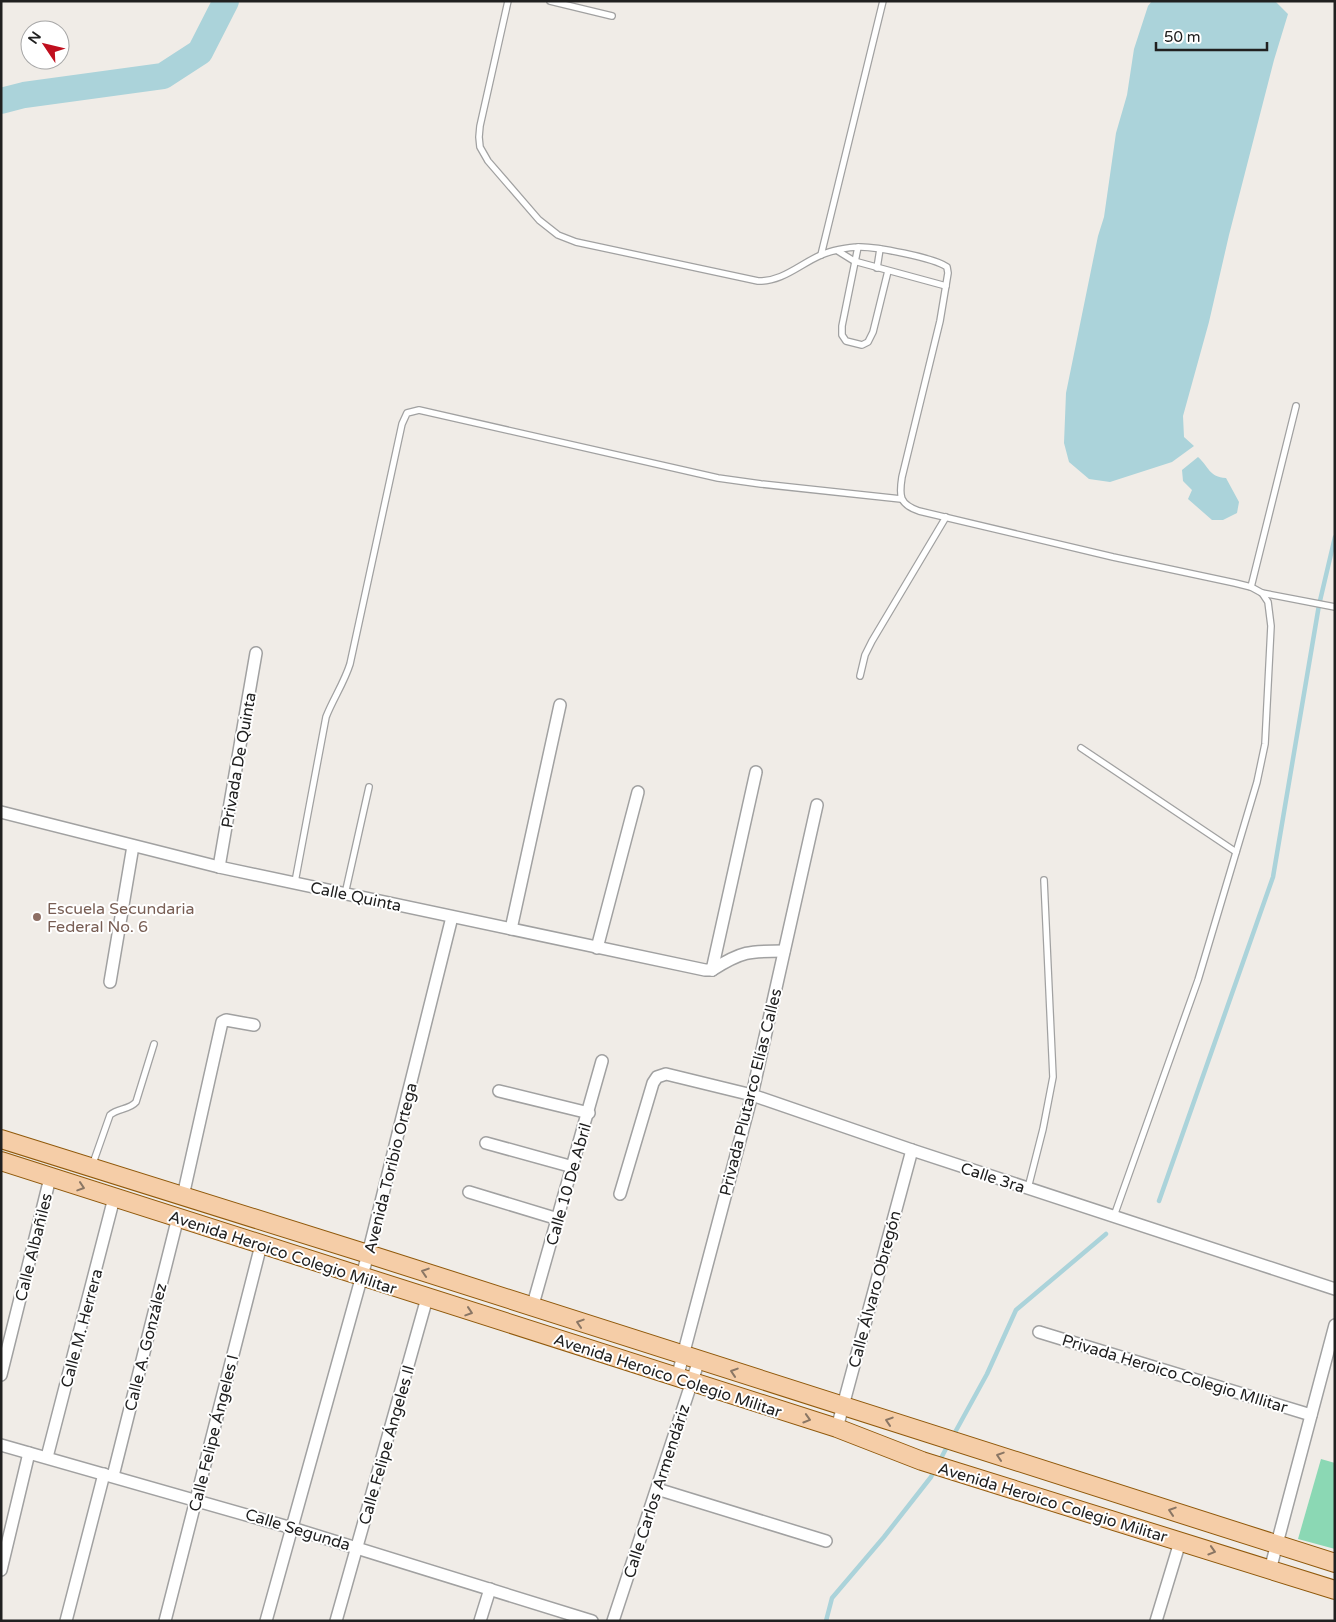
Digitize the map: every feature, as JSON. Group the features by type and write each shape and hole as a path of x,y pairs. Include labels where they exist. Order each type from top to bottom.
{"main road":[{"name":"Avenida Heroico Colegio Militar","path":"1,1139 368,1254 532,1308 1335,1563"},
{"name":"Avenida Heroico Colegio Militar","path":"1,1162 837,1428 922,1461 1335,1590"},
{"path":"1026,1494 1037,1468"}],"street":[{"name":"Privada De Quinta","path":"219,867 256,653"},
{"path":"511,929 560,705"},
{"path":"712,970 756,772"},
{"path":"597,948 638,792"},
{"name":"Privada Plutarco Elías Calles","path":"684,1380 691,1358 752,1095 817,805"},
{"name":"Calle Quinta","path":"1,812 219,867 597,948 712,970"},
{"path":"110,982 133,846"},
{"name":"Avenida Toribio Ortega","path":"266,1621 362,1277 452,917"},
{"path":"712,970 741,954 757,951 784,951"},
{"path":"183,1196 222,1022 226,1020 254,1025"},
{"name":"Calle 10 De Abril","path":"532,1308 602,1061"},
{"name":"Calle 3ra","path":"620,1194 653,1083 657,1077 666,1074 752,1095 912,1150 1335,1288"},
{"path":"499,1091 588,1113"},
{"path":"486,1143 573,1167"},
{"name":"Calle Álvaro Obregón","path":"837,1428 912,1150"},
{"name":"Calle Albañiles","path":"1,1375 50,1178"},
{"path":"469,1192 558,1219"},
{"name":"Calle M. Herrera","path":"47,1458 114,1198"},
{"name":"Calle A. González","path":"66,1621 178,1217"},
{"name":"Calle Felipe Ángeles I","path":"165,1621 261,1245"},
{"name":"Calle Felipe Ángeles Il","path":"336,1621 427,1298"},
{"path":"1270,1570 1335,1325"},
{"name":"Privada Heroico Colegio MIlitar","path":"1038,1332 1311,1415"},
{"name":"Calle Carlos Armendáriz","path":"614,1621 657,1489 684,1380"},
{"name":"Calle Segunda","path":"1,1445 357,1547 592,1621"},
{"path":"1,1570 30,1453"},
{"path":"657,1489 826,1541"},
{"path":"1156,1621 1180,1542"},
{"path":"480,1621 490,1588"}],"lane":[{"path":"508,1 480,126 480,147 488,161 539,220 558,236 576,242 758,281 773,280 821,255 858,247 942,263 948,267 940,321 902,477 900,492 901,499 905,504 911,508 946,517 1113,557 1250,587 1262,593 1335,607"},
{"path":"550,1 612,16"},
{"path":"821,255 883,1"},
{"path":"858,247 842,326 842,335 846,341 862,345 870,339 874,332 888,271"},
{"path":"876,268 880,250"},
{"path":"838,251 854,261 946,286"},
{"path":"1250,587 1296,406"},
{"path":"295,882 326,718 350,664 402,424 407,413 419,410 718,478 901,499"},
{"path":"860,676 865,655 872,641 946,517"},
{"path":"1114,1216 1198,980 1257,782 1265,744 1271,626 1268,602 1262,593"},
{"path":"1080,748 1236,852"},
{"path":"345,894 369,787"},
{"path":"1028,1188 1054,1077 1044,880"},
{"path":"92,1168 110,1115 113,1112 130,1107 136,1102 154,1044"}],"green space":[{"path":"1321,1459 1335,1463 1335,1549 1298,1539"}],"water":[{"path":"1152,1 1275,1 1288,14 1274,60 1229,235 1209,322 1183,416 1184,437 1194,446 1172,462 1110,482 1089,479 1069,462 1064,443 1066,393 1098,236 1104,217 1116,133 1127,95 1134,49 1148,6"},
{"path":"1198,457 1213,474 1226,478 1239,502 1237,513 1223,520 1212,520 1188,499 1192,490 1183,481 1182,470"}],"waterway":[{"path":"1,101 24,95 163,76 200,52 226,1"},
{"path":"1159,1201 1273,877 1319,605 1335,537"},
{"path":"953,1436 987,1374 1016,1310 1106,1234"},
{"path":"939,1462 949,1443"},
{"path":"826,1621 832,1598 884,1537 931,1477 935,1469"}],"place":[{"name":"Escuela Secundaria Federal No. 6","path":"37,917"}]}
